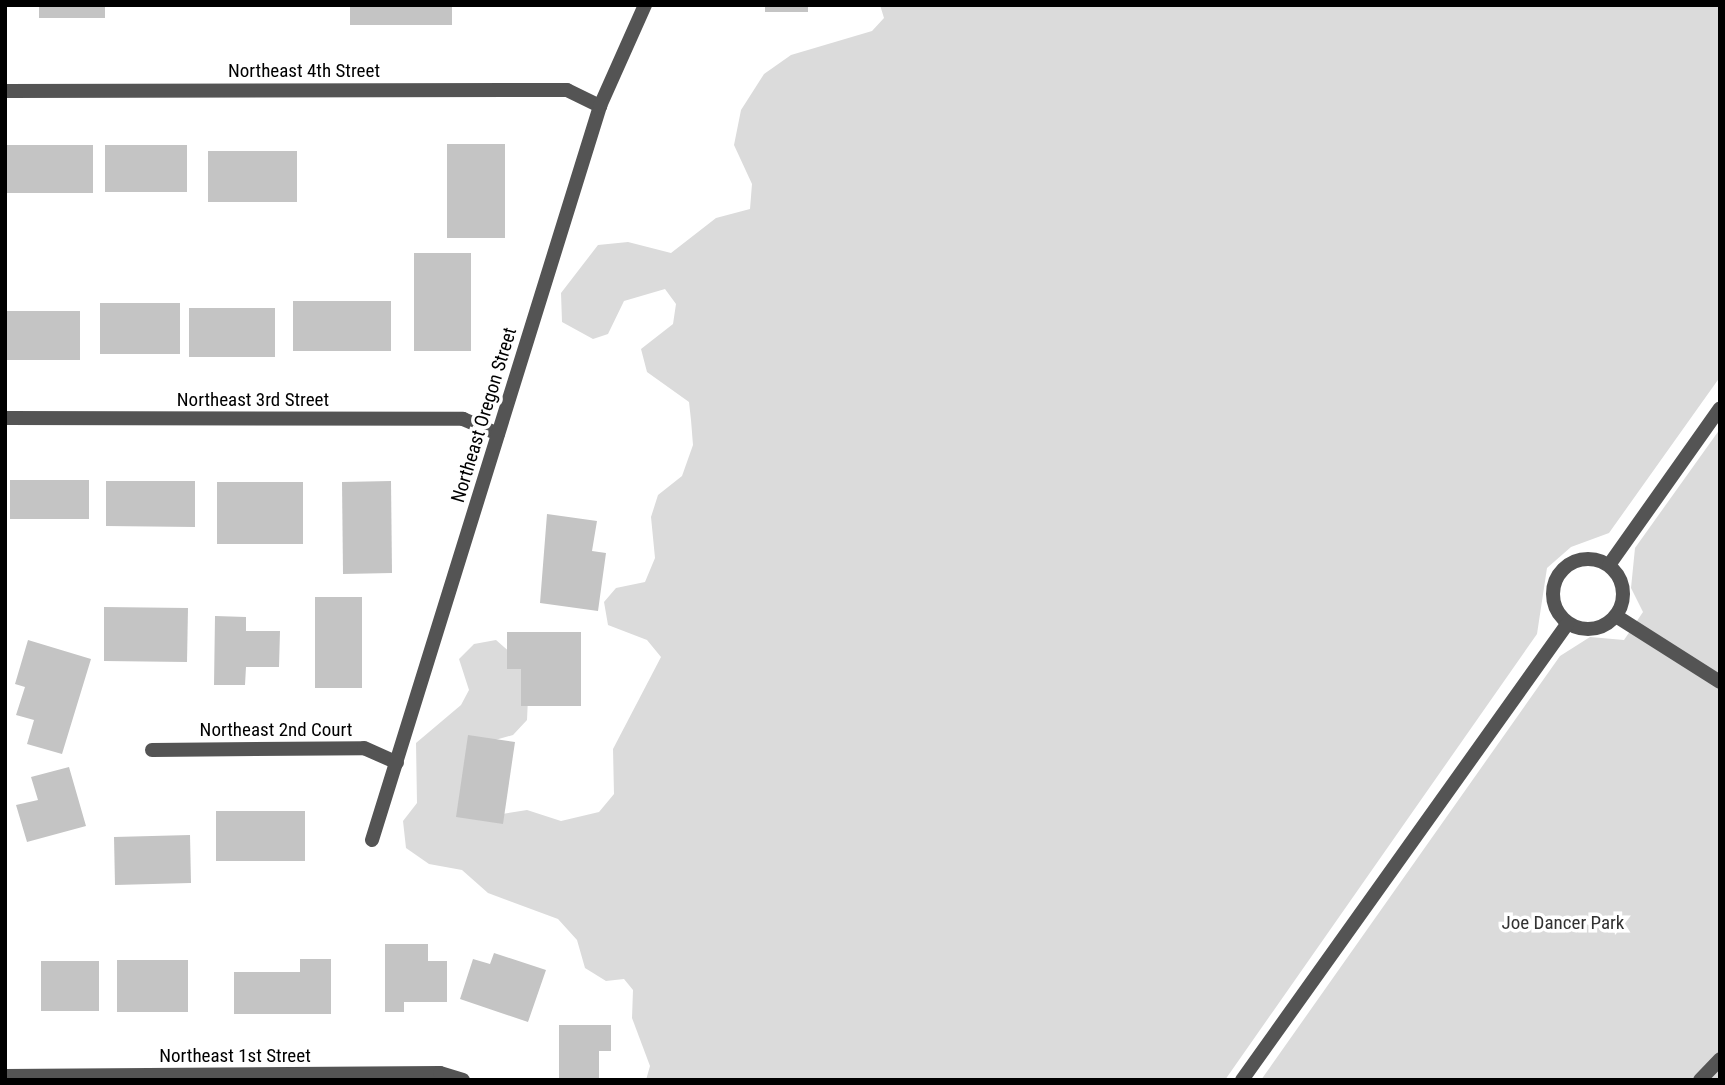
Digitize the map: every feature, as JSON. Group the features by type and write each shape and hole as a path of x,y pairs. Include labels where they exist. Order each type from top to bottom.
{"street":[{"name":"Northeast Oregon Street","path":"372,841 600,106 645,5"},
{"name":"Northeast 4th Street","path":"5,91 567,90 600,106"},
{"path":"1609,565 1720,408"},
{"name":"Northeast 3rd Street","path":"5,418 463,419 498,434"},
{"path":"1577,560 1609,565 1623,583 1616,616 1599,628 1568,623 1555,605 1559,573 1577,560"},
{"path":"1616,616 1720,682"},
{"path":"1242,1080 1568,623"},
{"name":"Northeast 2nd Court","path":"152,750 364,748 397,763"},
{"path":"1700,1080 1720,1059"},
{"name":"Northeast 1st Street","path":"5,1076 440,1073 463,1080"}],"green space":[{"path":"880,5 1720,5 1720,377 1609,533 1571,547 1547,568 1537,634 1225,1080 646,1080 650,1066 632,1018 633,990 624,979 606,981 585,968 577,940 558,919 488,893 462,870 429,864 406,848 403,821 417,803 416,743 461,705 469,690 459,659 474,644 496,640 519,660 528,698 527,720 513,735 481,744 490,816 527,810 561,821 599,812 614,794 613,749 661,657 647,640 608,625 604,602 616,588 645,582 655,558 651,517 658,495 682,476 693,445 691,420 689,402 647,372 641,349 673,324 676,304 665,289 624,301 608,334 593,339 562,322 561,293 598,245 628,242 671,253 716,218 750,209 752,184 734,145 741,110 764,74 791,55 872,31 884,18"},
{"name":"Joe Dancer Park","path":"1720,429 1720,1080 1261,1080 1560,656 1590,637 1624,640 1643,612 1631,588 1635,548"}],"building":[{"path":"39,5 105,5 105,18 39,18"},
{"path":"350,5 452,5 452,25 350,25"},
{"path":"765,5 808,5 808,12 765,12"},
{"path":"447,144 505,144 505,238 447,238"},
{"path":"5,145 93,145 93,193 5,193"},
{"path":"105,145 187,145 187,192 105,192"},
{"path":"208,151 297,151 297,202 208,202"},
{"path":"414,253 471,253 471,351 414,351"},
{"path":"293,301 391,301 391,351 293,351"},
{"path":"100,303 180,303 180,354 100,354"},
{"path":"189,308 275,308 275,357 189,357"},
{"path":"7,311 80,311 80,360 7,360"},
{"path":"10,480 89,480 89,519 10,519"},
{"path":"106,481 195,481 195,527 106,526"},
{"path":"391,481 392,573 343,574 342,482"},
{"path":"217,482 303,482 303,544 217,544"},
{"path":"547,514 597,521 592,551 606,553 598,611 540,603"},
{"path":"315,597 362,597 362,688 315,688"},
{"path":"104,607 188,608 187,662 104,661"},
{"path":"215,616 246,617 246,631 280,631 279,667 246,667 245,685 214,685"},
{"path":"507,632 581,632 581,706 521,706 521,669 507,669"},
{"path":"28,640 91,659 62,754 27,744 34,720 16,715 25,687 15,684"},
{"path":"468,735 515,742 503,824 456,817"},
{"path":"69,767 86,826 27,842 16,805 38,800 31,777"},
{"path":"216,811 305,811 305,861 216,861"},
{"path":"190,835 191,883 115,885 114,837"},
{"path":"385,944 428,944 428,961 447,961 447,1002 404,1002 404,1012 385,1012"},
{"path":"494,953 546,970 528,1022 460,999 473,959 490,964"},
{"path":"300,959 331,959 331,1014 234,1014 234,972 300,972"},
{"path":"117,960 188,960 188,1012 117,1012"},
{"path":"41,961 99,961 99,1011 41,1011"},
{"path":"559,1025 611,1025 611,1051 599,1051 599,1080 559,1080"}]}
